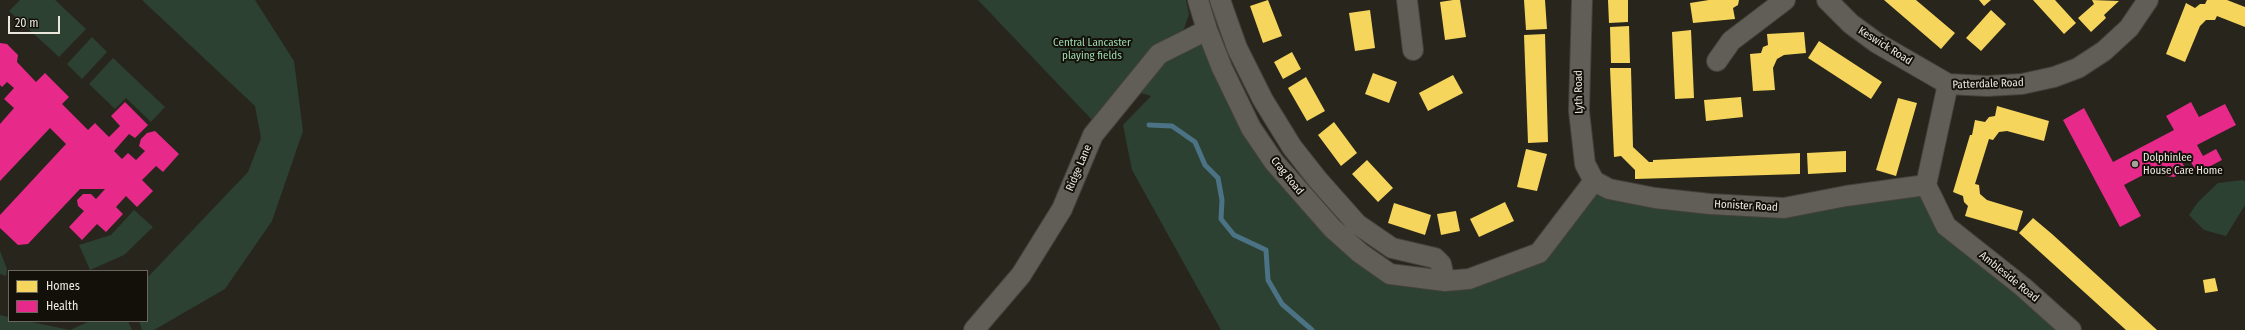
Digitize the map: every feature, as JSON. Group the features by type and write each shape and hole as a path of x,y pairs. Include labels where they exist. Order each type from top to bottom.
{"street":[{"name":"Crag Road","path":"1198,0 1207,30 1222,68 1251,128 1274,162 1332,228 1360,254 1390,274 1445,281 1469,279 1539,254 1594,181"},
{"name":"Crag Road","path":"1220,0 1237,48 1263,100 1292,147 1318,180 1357,224 1392,248 1435,258 1442,264 1445,281"},
{"path":"1407,0 1413,50"},
{"name":"Lyth Road","path":"1582,0 1579,111 1585,164 1594,181"},
{"path":"1717,61 1731,41 1785,0"},
{"name":"Keswick Road","path":"1827,0 1851,24 1877,43 1948,84"},
{"name":"Patterdale Road","path":"1926,186 1948,84 1987,86 2022,84 2054,78 2078,68 2104,51 2129,28 2148,0"},
{"name":"Ridge Lane","path":"974,330 1021,275 1062,209 1093,135 1159,54 1207,30"},
{"name":"Honister Road","path":"1594,181 1609,189 1655,198 1710,204 1784,208 1846,196 1926,186"},
{"name":"Ambleside Road","path":"1926,186 1946,226 2023,287 2071,330"}],"green space":[{"path":"20,0 55,0 86,29 59,57 9,11"},
{"path":"142,0 255,0 294,61 303,131 272,221 225,289 154,330 142,330 139,322 148,322 148,277 248,172 261,138 255,106"},
{"name":"Central Lancaster playing fields","path":"978,0 1186,0 1189,14 1184,29 1156,49 1095,123"},
{"path":"1207,30 1274,162 1390,274 1445,281 1539,253 1594,181 1768,206 1926,185 1946,226 2060,330 1221,330 1132,170 1123,125 1151,96 1130,90 1159,54"},
{"path":"92,37 107,52 82,79 67,64"},
{"path":"113,58 165,107 151,122 126,98 115,109 89,84"},
{"path":"2243,180 2245,182 2245,205 2226,236 2204,230 2189,215 2198,202 2218,183"},
{"path":"134,210 153,227 124,255 90,270 79,245 111,235"},
{"path":"0,251 7,269 6,276 0,274"},
{"path":"0,315 8,317 8,322 32,322 70,330 0,330"},
{"path":"88,322 128,322 132,330 70,330"}],"building: Homes":[{"path":"1268,0 1282,36 1263,43 1250,6"},
{"path":"1460,0 1466,37 1445,40 1440,2"},
{"path":"1524,0 1545,0 1547,29 1526,30"},
{"path":"1608,0 1628,0 1628,22 1609,23"},
{"path":"1709,0 1739,0 1738,5 1733,8 1735,19 1693,23 1690,3"},
{"path":"1884,0 1916,0 1955,33 1941,49"},
{"path":"1979,0 1991,0 1984,6"},
{"path":"2033,0 2055,0 2076,23 2064,34"},
{"path":"2092,0 2119,1 2104,15 2106,18 2091,32 2078,18 2094,4"},
{"path":"2207,0 2227,0 2245,7 2245,27 2217,16 2215,20 2206,20 2200,26 2185,62 2166,54 2186,3 2195,8 2200,4 2205,4"},
{"path":"1370,10 1375,48 1355,51 1349,13"},
{"path":"1991,10 2006,24 1981,51 1966,38"},
{"path":"1629,26 1630,63 1611,63 1610,27"},
{"path":"1691,30 1694,98 1675,99 1672,32"},
{"path":"1804,32 1806,53 1784,55 1777,59 1773,68 1775,90 1753,91 1750,54 1761,53 1763,47 1768,45 1767,34"},
{"path":"1545,34 1548,142 1528,143 1524,35"},
{"path":"1819,41 1882,82 1871,99 1808,58"},
{"path":"1292,52 1301,69 1283,79 1274,62"},
{"path":"1610,68 1631,68 1633,147 1649,162 1653,162 1653,160 1800,153 1800,174 1635,179 1635,170 1621,156 1614,157"},
{"path":"1373,73 1397,82 1389,103 1365,94"},
{"path":"1453,75 1463,93 1428,111 1419,93"},
{"path":"1306,77 1325,111 1307,121 1288,88"},
{"path":"1741,97 1743,117 1706,121 1704,100"},
{"path":"1898,98 1917,103 1896,176 1876,170"},
{"path":"1997,106 2049,121 2044,141 2007,131 1999,132 1993,140 1989,139 1975,184 1979,185 1980,194 1987,200 2023,211 2017,231 1965,216 1968,206 1964,202 1963,196 1953,192 1970,135 1972,135 1975,120 1985,122 1989,117 1995,116"},
{"path":"1334,122 1357,153 1341,166 1318,135"},
{"path":"1526,149 1547,154 1537,191 1517,187"},
{"path":"1846,151 1846,172 1808,174 1807,153"},
{"path":"1367,160 1393,188 1378,202 1352,174"},
{"path":"1505,202 1514,221 1479,237 1470,219"},
{"path":"1394,203 1431,215 1425,235 1388,223"},
{"path":"1456,211 1460,231 1441,235 1437,214"},
{"path":"2033,218 2157,330 2126,330 2019,233"},
{"path":"2215,278 2218,291 2205,293 2203,280"}],"building: Health":[{"path":"0,43 7,44 18,55 17,62 36,82 45,73 69,97 62,104 88,130 95,123 109,137 120,126 111,116 125,102 148,125 135,138 129,134 114,151 122,159 128,153 136,160 145,151 139,146 141,139 147,133 155,131 179,154 163,172 156,166 142,180 153,191 137,207 126,196 116,207 123,214 106,232 97,224 82,240 69,227 84,211 78,206 77,200 83,194 91,194 96,199 105,189 80,189 28,244 18,245 0,228 0,215 66,144 50,128 0,181 0,124 14,108 4,99 14,88 7,82 2,87 0,85"},
{"name":"Dolphinlee House Care Home","path":"2191,102 2199,117 2225,104 2236,125 2197,145 2203,156 2216,149 2222,160 2197,173 2186,153 2179,157 2184,166 2183,173 2174,177 2167,176 2162,165 2124,185 2141,216 2120,227 2063,120 2084,108 2113,162 2174,130 2166,116"}],"waterway":[{"path":"1149,125 1172,126 1195,142 1205,165 1218,178 1222,200 1221,219 1234,235 1266,250 1268,280 1282,304 1312,330"}],"place":[{"name":"Dolphinlee House Care Home","path":"2135,164"}]}
